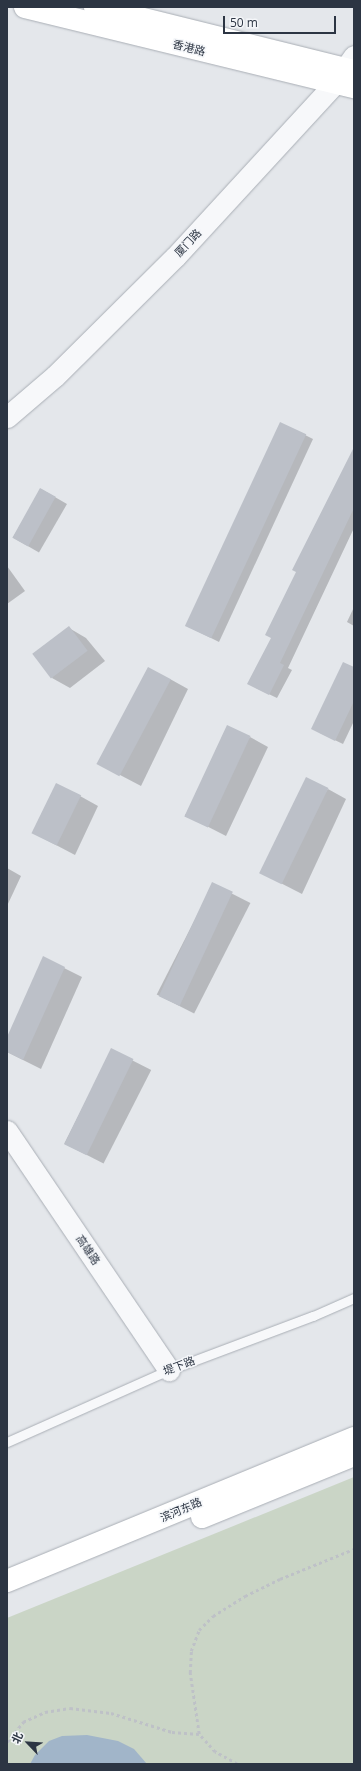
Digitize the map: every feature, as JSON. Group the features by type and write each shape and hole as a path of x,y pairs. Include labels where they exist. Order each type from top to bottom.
{"main road":[{"name":"香港路","path":"25,7 348,73"},
{"name":"香港路","path":"95,7 134,12 348,73"},
{"name":"滨河东路","path":"7,1581 354,1438"},
{"name":"滨河东路","path":"7,1597 354,1455"}],"street":[{"name":"厦门路","path":"7,418 55,376 175,257 348,73"},
{"name":"高雄路","path":"7,1131 169,1370"}],"lane":[{"name":"堤下路","path":"7,1442 169,1370 313,1316 354,1298"}],"path":[{"path":"237,1764 215,1752 199,1734 190,1673 191,1651 199,1630 212,1616 245,1596 280,1578 354,1549"},
{"path":"7,1742 23,1722 45,1712 70,1708 111,1713 172,1732 199,1734"}],"green space":[{"path":"354,1477 354,1764 7,1764 7,1618"}],"water":[{"path":"87,1735 118,1741 134,1749 147,1764 30,1764 35,1755 49,1741 62,1736"}],"building":[{"path":"280,422 306,434 211,638 185,626"},
{"path":"354,447 354,508 280,663 284,665 269,695 247,684 271,638 265,635 296,572 292,570"},
{"path":"40,488 56,497 28,547 12,538"},
{"path":"69,626 88,651 51,678 32,654"},
{"path":"343,662 354,667 354,701 335,741 311,729"},
{"path":"148,667 171,679 119,776 96,764"},
{"path":"227,725 251,736 208,828 184,817"},
{"path":"306,777 328,788 282,884 259,873"},
{"path":"56,783 81,795 57,846 31,833"},
{"path":"212,882 233,892 180,1006 159,996"},
{"path":"43,956 65,967 23,1060 7,1052 7,1037"},
{"path":"111,1048 133,1059 87,1155 64,1144"}]}
